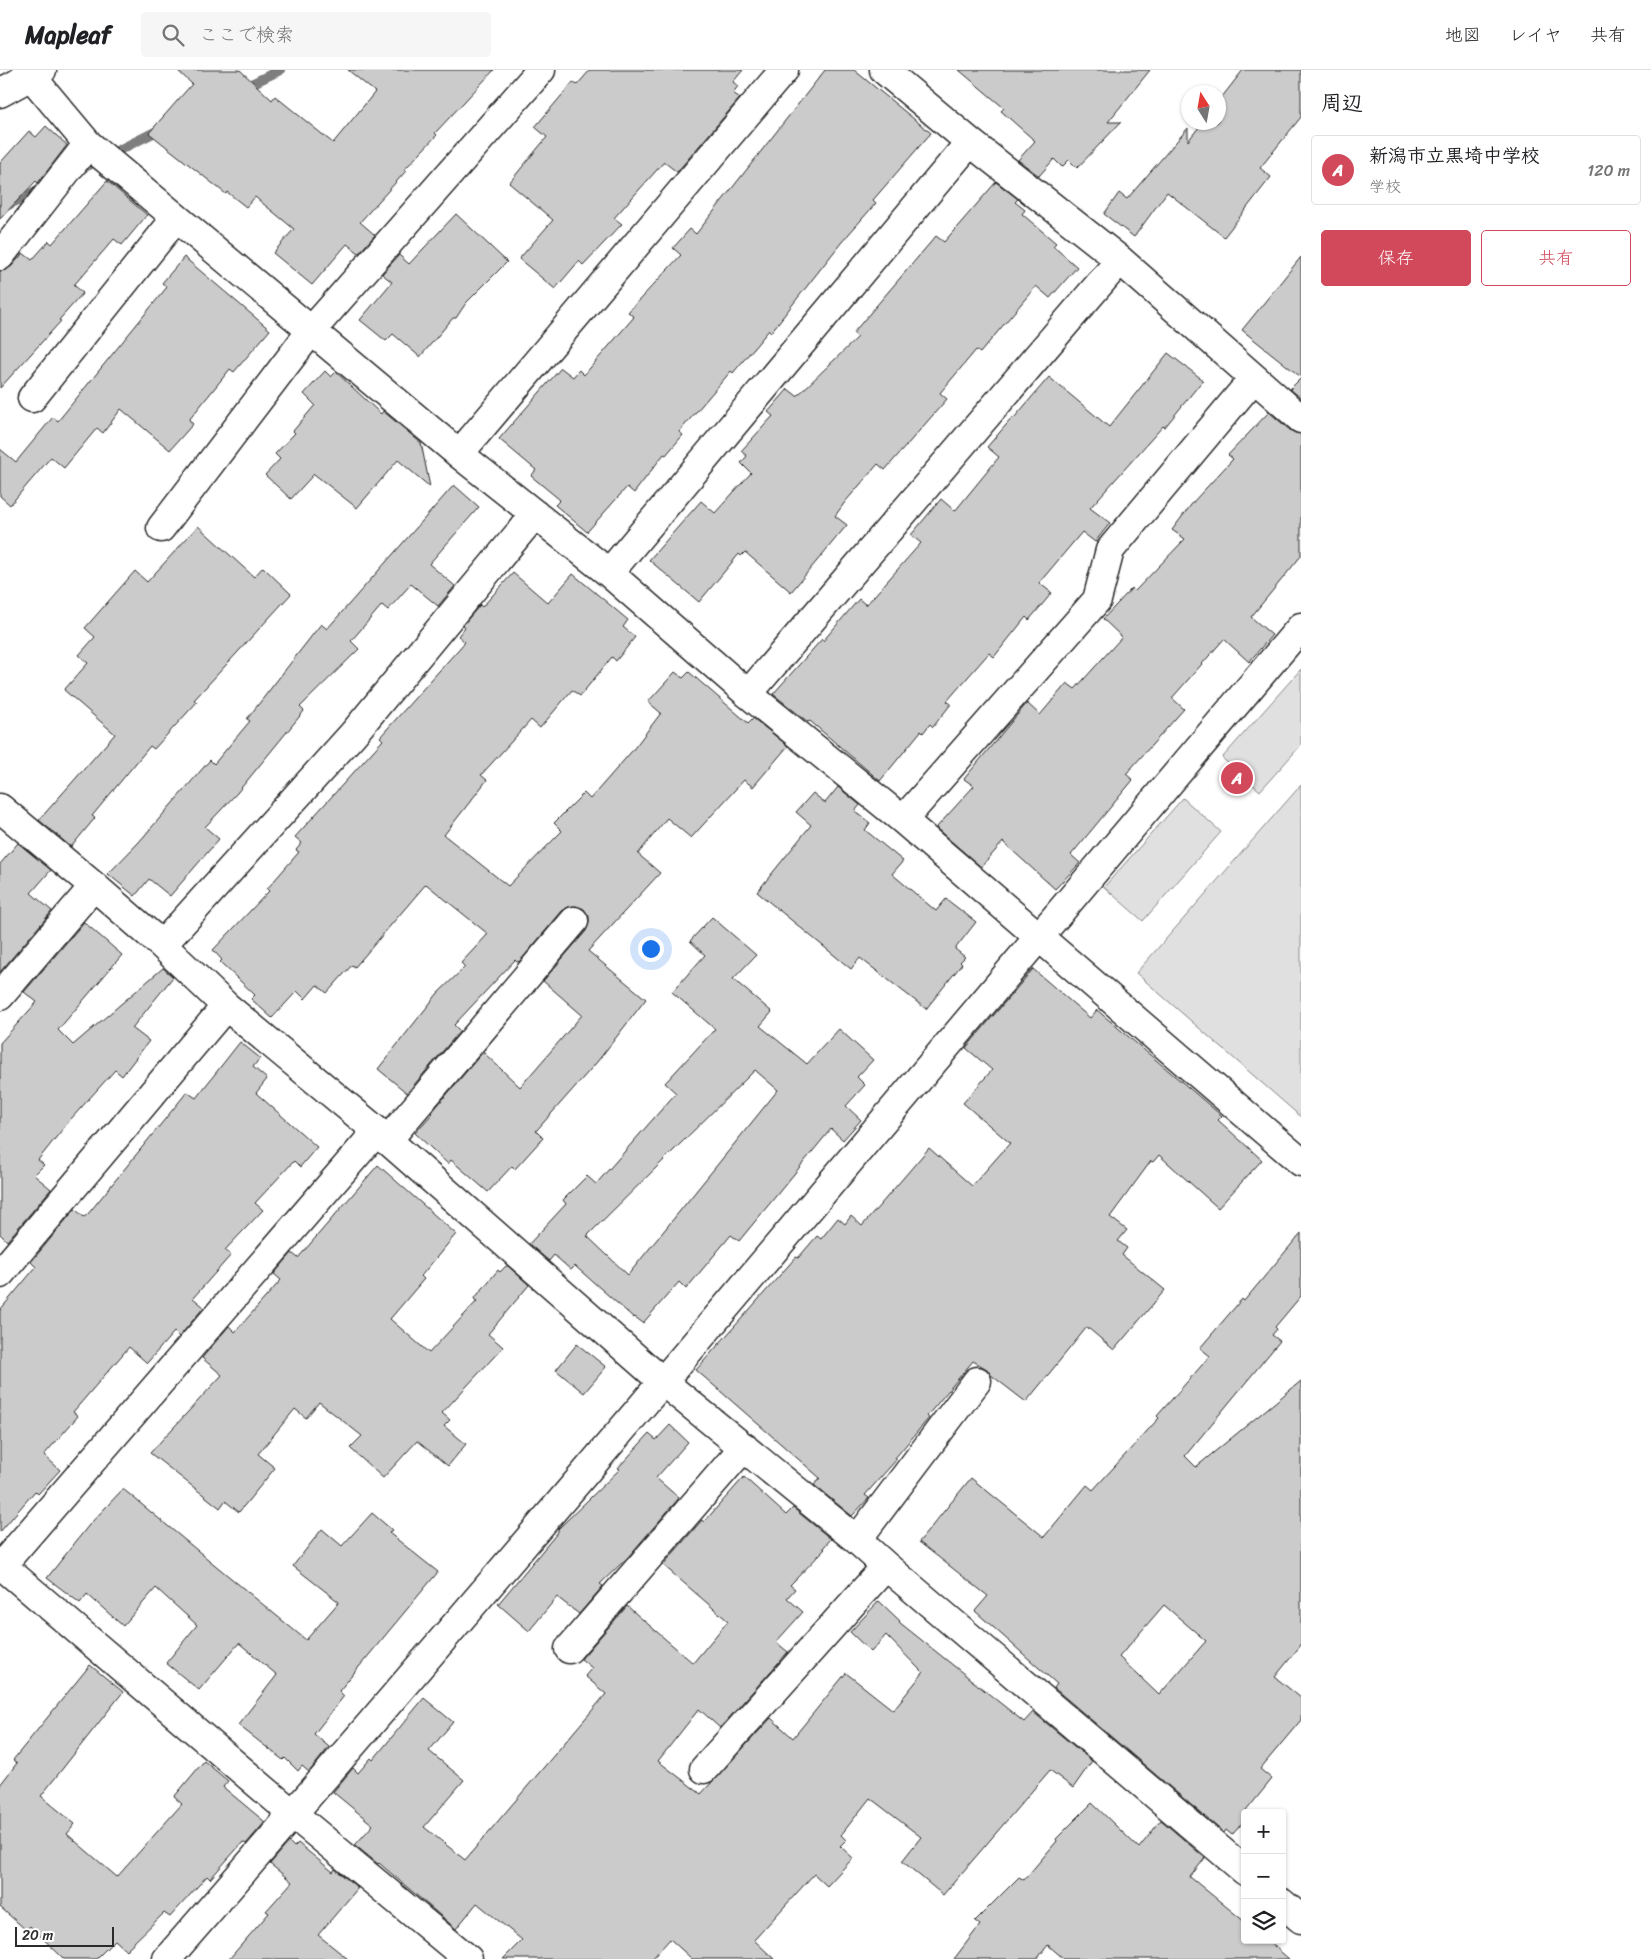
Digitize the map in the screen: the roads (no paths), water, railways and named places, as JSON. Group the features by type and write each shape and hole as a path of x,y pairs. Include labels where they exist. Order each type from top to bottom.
{"street":[{"path":"161,528 311,331 541,70"},
{"path":"459,454 784,70"},
{"path":"884,70 970,142 1120,260 1301,418"},
{"path":"0,93 33,72 88,144 459,454 609,573 748,694 903,820 1301,1162"},
{"path":"609,573 970,142"},
{"path":"0,256 88,144"},
{"path":"32,398 176,218"},
{"path":"748,694 1120,260"},
{"path":"903,820 1098,600 1110,550 1254,378"},
{"path":"162,946 353,734 535,514"},
{"path":"167,1959 294,1814 1301,627"},
{"path":"0,808 94,886 226,1006 382,1136 662,1381 857,1540 1241,1869"},
{"path":"0,996 94,886"},
{"path":"468,1959 1,1565 574,921"},
{"path":"0,1274 226,1006"},
{"path":"857,1540 977,1381"},
{"path":"569,1649 744,1447"},
{"path":"704,1769 886,1566"},
{"path":"1286,1906 1301,1919"}],"waterway":[{"path":"243,88 280,70"},
{"path":"77,171 163,128"},
{"path":"0,209 44,187"}],"place":[{"name":"新潟市立黒埼中学校","path":"1237,778"}]}
